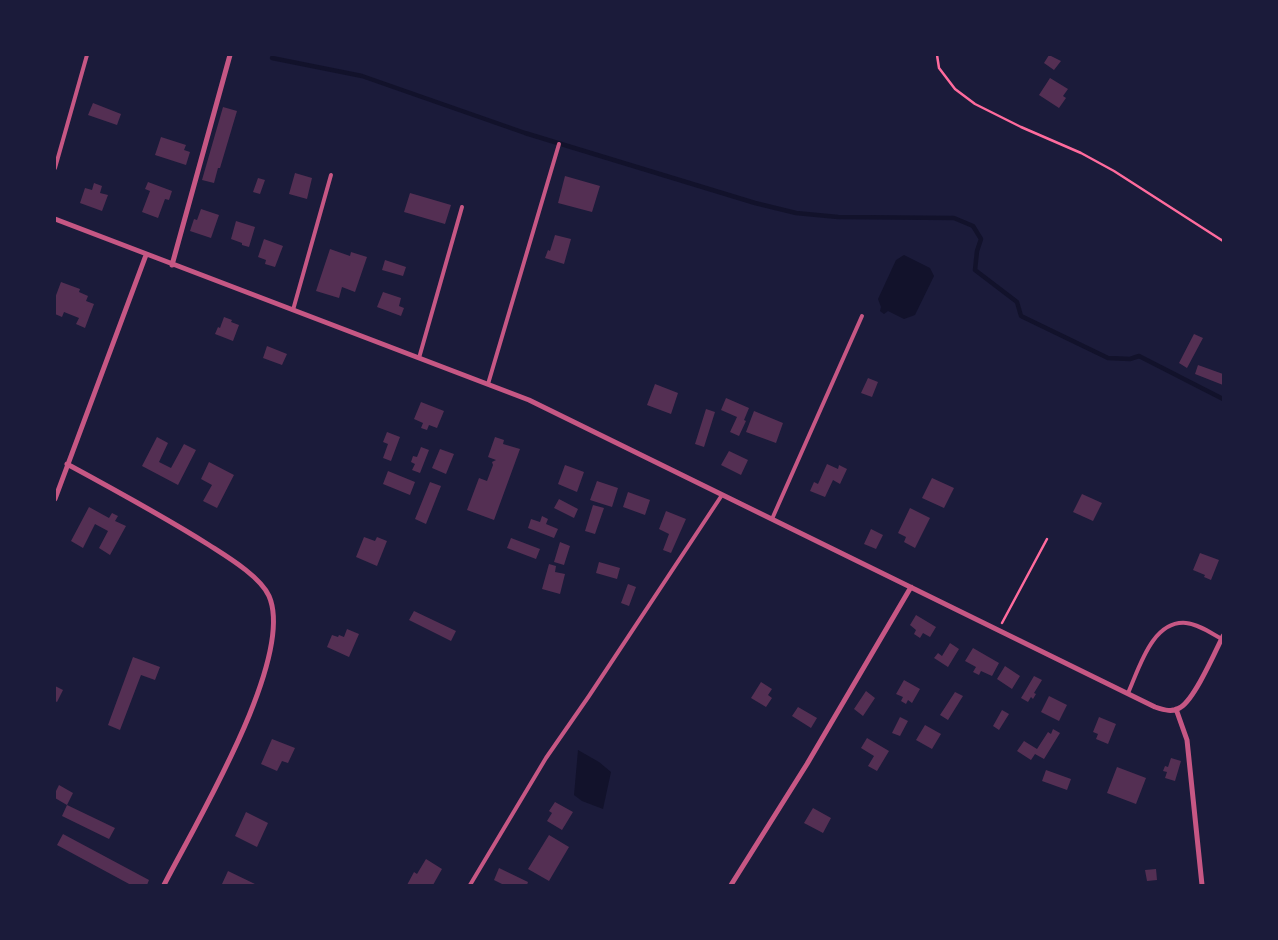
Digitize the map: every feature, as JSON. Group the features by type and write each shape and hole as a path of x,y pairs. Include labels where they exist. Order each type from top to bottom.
{"street":[{"path":"172,265 230,55"},
{"path":"55,219 528,400 1155,707 1170,711 1182,707 1192,696 1222,637"},
{"path":"55,499 146,255"},
{"path":"68,464 170,520 237,563 257,580 269,595 274,620 273,640 260,686 244,731 164,885"},
{"path":"731,885 807,764 911,587"},
{"path":"1176,709 1187,740 1202,885"}],"lane":[{"path":"55,168 87,55"},
{"path":"488,384 559,144"},
{"path":"293,310 331,175"},
{"path":"419,358 462,207"},
{"path":"772,519 862,316"},
{"path":"470,885 546,758 722,495"},
{"path":"1128,694 1151,644 1160,632 1171,625 1193,624 1222,637"}],"path":[{"path":"937,55 938,68 955,89 975,104 1089,157 1223,241"},
{"path":"998,630 1047,539"}],"shaded area":[{"path":"904,255 930,268 934,276 915,315 904,319 888,311 884,314 880,311 881,307 878,299 896,260"},
{"path":"578,750 599,762 611,772 603,809 582,801 574,795"}],"building":[{"path":"1049,55 1061,61 1054,70 1044,63"},
{"path":"1050,78 1068,89 1063,96 1066,98 1059,108 1039,95"},
{"path":"93,103 121,114 117,125 88,115"},
{"path":"223,107 237,111 214,183 202,180"},
{"path":"161,137 186,145 184,150 190,152 186,165 155,155"},
{"path":"295,173 312,178 307,199 289,194"},
{"path":"565,176 600,186 592,212 558,203"},
{"path":"258,178 265,180 260,194 253,192"},
{"path":"148,182 172,191 169,200 165,199 158,218 142,212 150,191 145,189"},
{"path":"94,183 102,186 100,193 108,195 102,211 80,203 85,188 92,190"},
{"path":"410,193 451,205 445,224 404,212"},
{"path":"201,209 219,215 211,238 190,231 194,219 197,220"},
{"path":"236,221 255,227 249,247 231,239"},
{"path":"555,235 571,239 564,264 545,258 548,250 550,251"},
{"path":"264,239 283,246 275,267 265,264 266,260 258,257"},
{"path":"330,249 350,256 351,252 367,257 355,292 342,287 339,298 316,291"},
{"path":"385,260 406,267 403,276 382,270"},
{"path":"61,282 80,289 79,292 88,296 86,301 94,304 85,328 76,324 79,318 64,312 62,317 55,314 55,298"},
{"path":"383,292 401,298 399,306 404,308 401,316 377,307"},
{"path":"224,317 239,325 233,341 215,334 218,327 220,328"},
{"path":"1194,334 1203,338 1187,368 1179,363"},
{"path":"267,346 287,354 282,365 263,358"},
{"path":"1198,365 1223,374 1223,385 1195,374"},
{"path":"868,378 878,382 872,397 861,393"},
{"path":"655,384 678,393 671,414 647,405"},
{"path":"726,398 749,408 744,420 746,421 739,436 730,432 737,417 721,410"},
{"path":"421,402 444,411 437,428 429,425 427,430 421,428 423,423 414,419"},
{"path":"706,409 715,412 704,447 695,444"},
{"path":"754,411 783,423 776,443 746,432"},
{"path":"387,432 400,437 391,461 383,458 388,444 383,442"},
{"path":"157,437 168,443 159,462 171,468 184,444 196,450 178,485 142,466"},
{"path":"495,437 504,440 503,444 520,449 494,520 467,510 479,478 487,481 493,465 492,462 496,460 488,457"},
{"path":"421,447 429,450 420,473 412,470 415,464 411,462 413,456 417,457"},
{"path":"440,449 454,454 446,474 432,468"},
{"path":"729,451 748,460 741,475 721,465"},
{"path":"209,462 234,475 217,508 203,501 212,485 201,479"},
{"path":"827,464 838,469 839,465 847,469 840,484 833,480 825,497 810,491 814,482 818,484"},
{"path":"565,465 584,472 577,492 558,484"},
{"path":"388,471 415,482 410,495 383,484"},
{"path":"932,478 954,488 944,508 922,498"},
{"path":"597,481 618,488 612,507 590,500"},
{"path":"430,482 441,486 426,524 415,519"},
{"path":"628,492 650,500 645,515 623,507"},
{"path":"1082,494 1102,503 1093,521 1073,512"},
{"path":"559,499 578,509 574,518 554,508"},
{"path":"593,505 604,508 595,534 585,531"},
{"path":"89,507 109,518 112,513 118,516 115,521 126,526 110,555 99,548 108,531 95,524 83,548 71,541"},
{"path":"910,508 930,518 915,548 904,542 906,537 898,533"},
{"path":"666,511 686,519 671,553 663,550 669,534 659,529"},
{"path":"542,516 548,519 546,524 558,529 554,538 528,528 531,519 540,522"},
{"path":"871,529 883,535 876,549 864,544"},
{"path":"364,537 375,541 377,537 387,541 377,566 356,557"},
{"path":"511,538 540,549 536,559 507,548"},
{"path":"560,542 570,546 564,565 554,562"},
{"path":"1200,553 1219,560 1211,580 1193,570"},
{"path":"599,562 620,568 617,579 596,573"},
{"path":"549,564 556,566 555,572 565,574 560,594 542,589"},
{"path":"628,584 636,587 629,606 621,603"},
{"path":"414,611 456,631 451,641 409,620"},
{"path":"916,615 936,627 930,637 923,633 920,638 914,634 916,630 910,625"},
{"path":"347,629 359,634 349,657 327,647 332,635 344,637"},
{"path":"950,643 959,649 948,667 934,658 938,653 942,656"},
{"path":"973,648 999,663 992,676 981,671 979,675 973,672 976,667 965,661"},
{"path":"133,657 160,667 155,680 141,675 120,730 108,725"},
{"path":"1005,666 1020,676 1012,689 997,679"},
{"path":"1034,676 1042,680 1034,693 1036,694 1033,699 1031,697 1028,702 1021,698"},
{"path":"904,680 920,689 912,703 908,700 906,704 901,701 903,697 896,694"},
{"path":"761,682 772,689 768,695 772,698 766,707 751,698"},
{"path":"55,686 63,690 57,702 55,701"},
{"path":"866,691 875,698 863,716 854,709"},
{"path":"955,692 963,696 948,720 940,715"},
{"path":"1049,696 1067,705 1059,721 1041,712"},
{"path":"798,707 817,718 811,728 792,716"},
{"path":"1002,710 1009,714 999,730 993,726"},
{"path":"900,717 908,721 900,736 892,733"},
{"path":"1099,717 1116,724 1108,744 1096,739 1098,734 1093,732"},
{"path":"925,725 941,734 932,749 916,740"},
{"path":"1053,729 1060,733 1044,759 1035,754 1031,760 1017,751 1024,741 1037,749 1048,732 1051,734"},
{"path":"867,738 889,751 877,771 868,766 874,756 861,748"},
{"path":"272,739 295,748 288,763 282,761 277,771 261,764"},
{"path":"1171,758 1181,761 1175,781 1165,778 1167,772 1163,771 1165,766 1168,767"},
{"path":"1117,767 1146,778 1136,804 1107,793"},
{"path":"1046,770 1071,779 1067,790 1042,781"},
{"path":"59,785 73,793 67,805 55,798"},
{"path":"555,802 573,812 562,830 547,821 552,813 549,811"},
{"path":"67,805 115,828 109,839 62,816"},
{"path":"813,808 831,818 823,833 804,823"},
{"path":"246,812 268,823 257,847 235,836"},
{"path":"63,834 149,880 147,885 131,885 57,845"},
{"path":"549,835 569,847 549,881 528,869"},
{"path":"426,859 442,869 433,885 407,885 414,872 417,874"},
{"path":"499,868 528,882 527,885 504,885 494,880"},
{"path":"1156,869 1157,880 1147,881 1145,870"},
{"path":"228,871 257,885 223,885"}],"waterway":[{"path":"272,58 362,76 525,133 755,203 796,213 838,217 954,218 973,226 981,239 977,251 975,270 1017,302 1021,316 1108,358 1130,359 1139,356 1223,399"}]}
